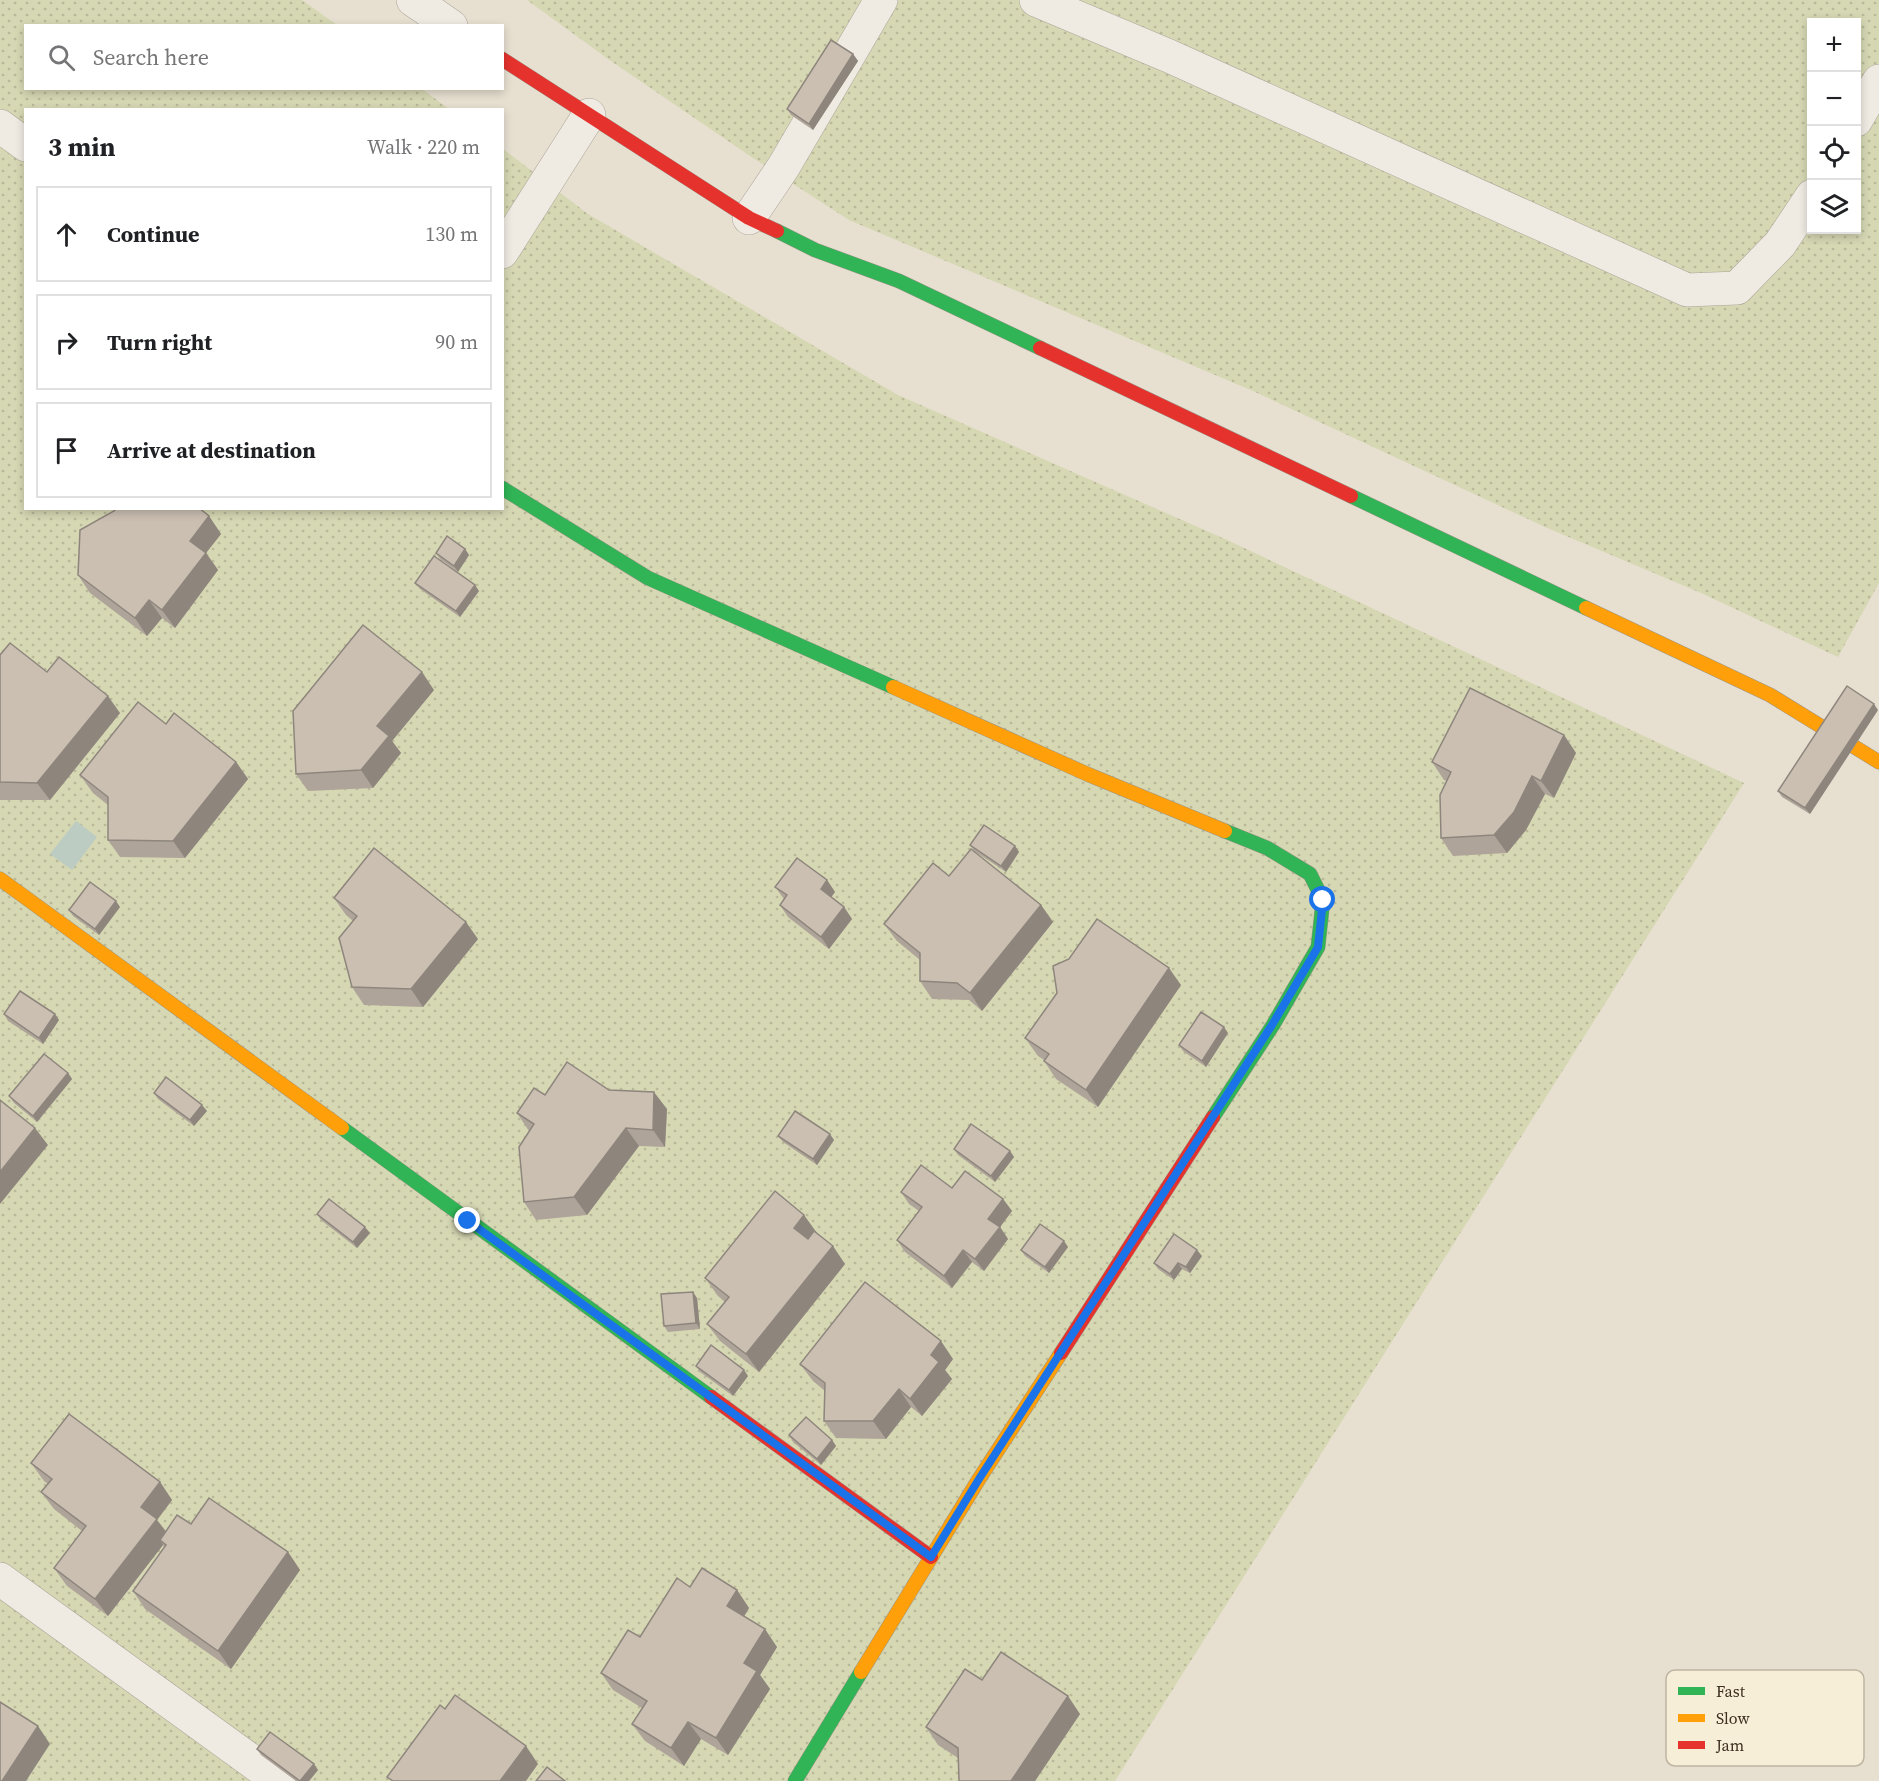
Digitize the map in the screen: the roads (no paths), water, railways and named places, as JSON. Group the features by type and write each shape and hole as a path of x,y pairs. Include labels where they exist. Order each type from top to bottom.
{"street":[{"path":"413,0 448,24"},
{"path":"749,219 784,166 881,0"},
{"path":"1036,0 1170,56 1687,290 1737,288 1780,244 1807,204"},
{"path":"504,60 749,219 815,250 899,281 1770,695 1879,762"},
{"path":"1861,113 1879,81"},
{"path":"504,249 590,116"},
{"path":"0,126 24,144"},
{"path":"504,489 648,578 1087,774 1267,848 1310,874 1323,900 1318,947 1272,1025 979,1479 795,1781"},
{"path":"0,879 931,1557"},
{"path":"0,1579 279,1781"}]}
